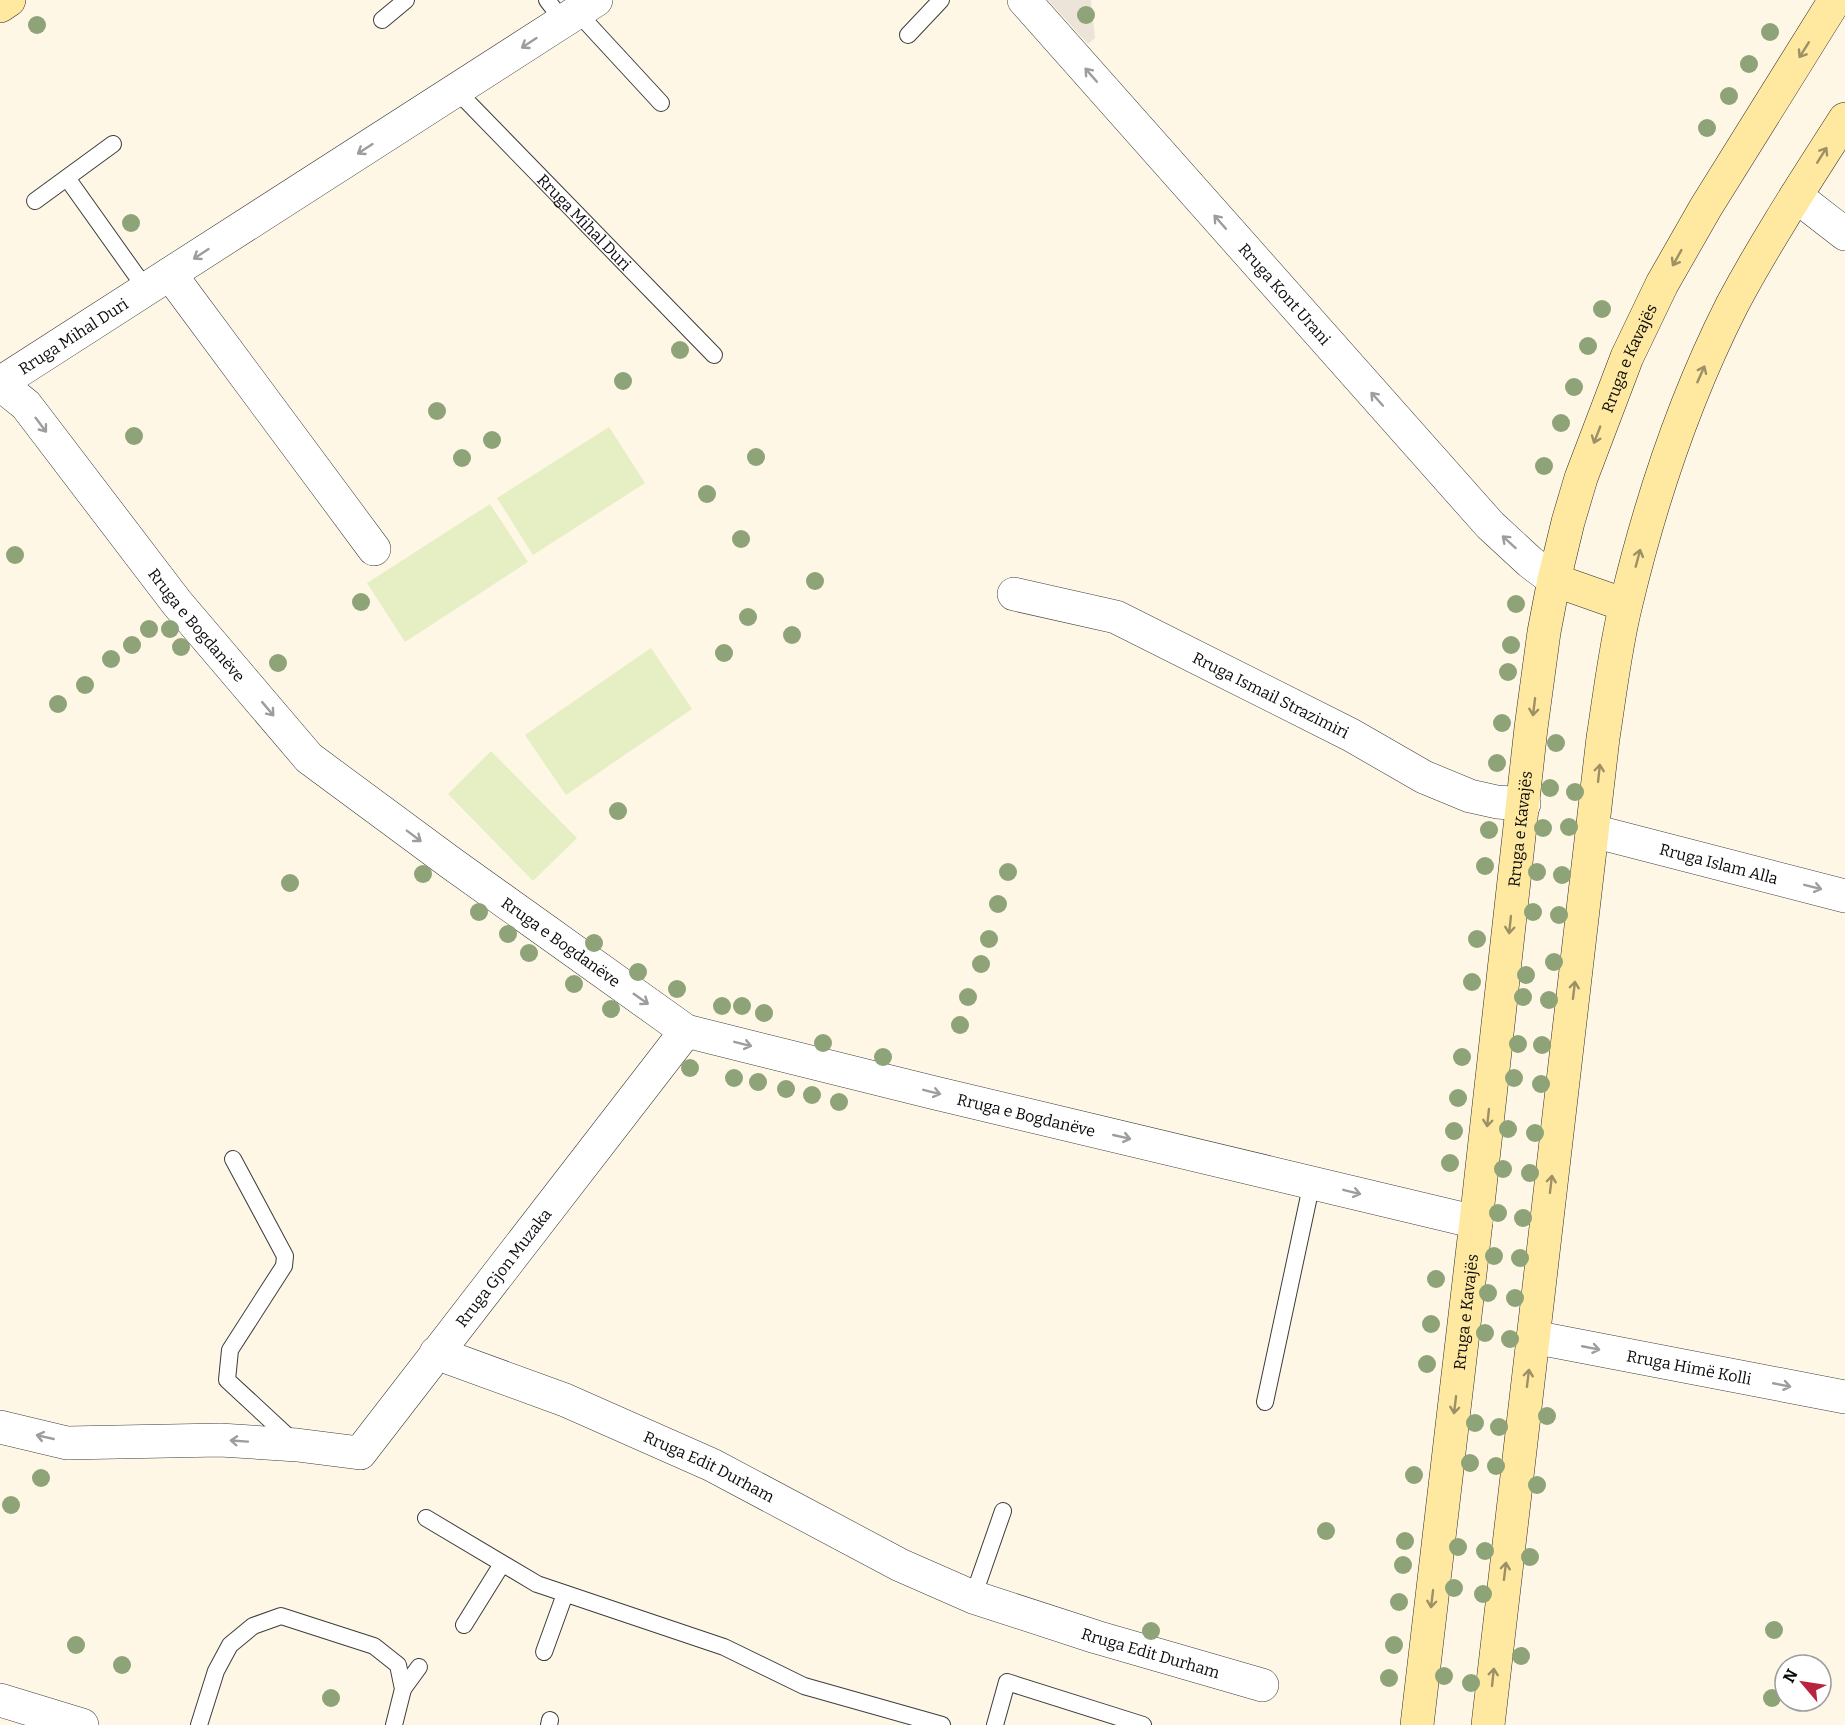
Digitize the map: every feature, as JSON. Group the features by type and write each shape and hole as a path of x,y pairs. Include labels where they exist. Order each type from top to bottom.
{"main road":[{"path":"0,6 9,0"},
{"name":"Rruga e Kavajës","path":"1417,1725 1541,649 1554,580 1581,478 1627,357 1657,295 1706,207 1835,0"},
{"path":"1488,1725 1603,738 1625,605 1653,501 1697,383 1732,306 1769,240 1845,119"},
{"path":"1554,580 1625,605"}],"street":[{"name":"Rruga Kont Urani","path":"1024,0 1050,15 1490,525 1530,562 1554,580"},
{"name":"Rruga Mihal Duri","path":"0,384 456,90 571,8"},
{"path":"1796,196 1845,234"},
{"name":"Rruga Mihal Duri","path":"158,282 374,549"},
{"name":"Rruga e Bogdanëve","path":"0,384 27,405 177,603 309,758 686,1031 1476,1222"},
{"name":"Rruga Ismail Strazimiri","path":"1014,594 1116,617 1351,735 1424,777 1470,796 1497,802 1524,804"},
{"name":"Rruga Islam Alla","path":"1593,831 1845,896"},
{"name":"Rruga Gjon Muzaka","path":"0,1427 67,1443 220,1440 297,1445 360,1453 686,1031"},
{"name":"Rruga Himë Kolli","path":"1533,1337 1845,1397"},
{"name":"Rruga Edit Durham","path":"436,1353 566,1401 712,1465 900,1565 973,1597 1096,1637 1262,1685"},
{"path":"0,1700 82,1725"}],"lane":[{"path":"382,20 406,0"},
{"path":"908,35 940,0"},
{"name":"Rruga Mihal Duri","path":"571,8 661,103"},
{"name":"Rruga Mihal Duri","path":"456,90 714,355"},
{"path":"35,201 113,144"},
{"name":"Rruga Mihal Duri","path":"67,178 158,282"},
{"path":"233,1159 285,1256 284,1266 230,1350 227,1380 297,1445"},
{"path":"1265,1402 1312,1182"},
{"path":"973,1597 1003,1511"},
{"path":"426,1518 537,1584 724,1647 804,1686 942,1725"},
{"path":"464,1626 502,1564"},
{"path":"544,1652 565,1594"},
{"path":"199,1725 216,1671 230,1645 253,1626 281,1616 374,1646 398,1665 403,1689"},
{"path":"394,1725 403,1689 419,1667"},
{"path":"995,1725 1007,1682 1143,1725"}],"green space":[{"path":"609,427 645,483 533,555 497,498"},
{"path":"490,504 528,562 405,642 367,583"},
{"path":"651,648 692,709 566,795 525,735"},
{"path":"491,751 577,838 533,881 448,794"}],"shaded area":[{"path":"1048,0 1091,0 1095,38 1088,44"}]}
